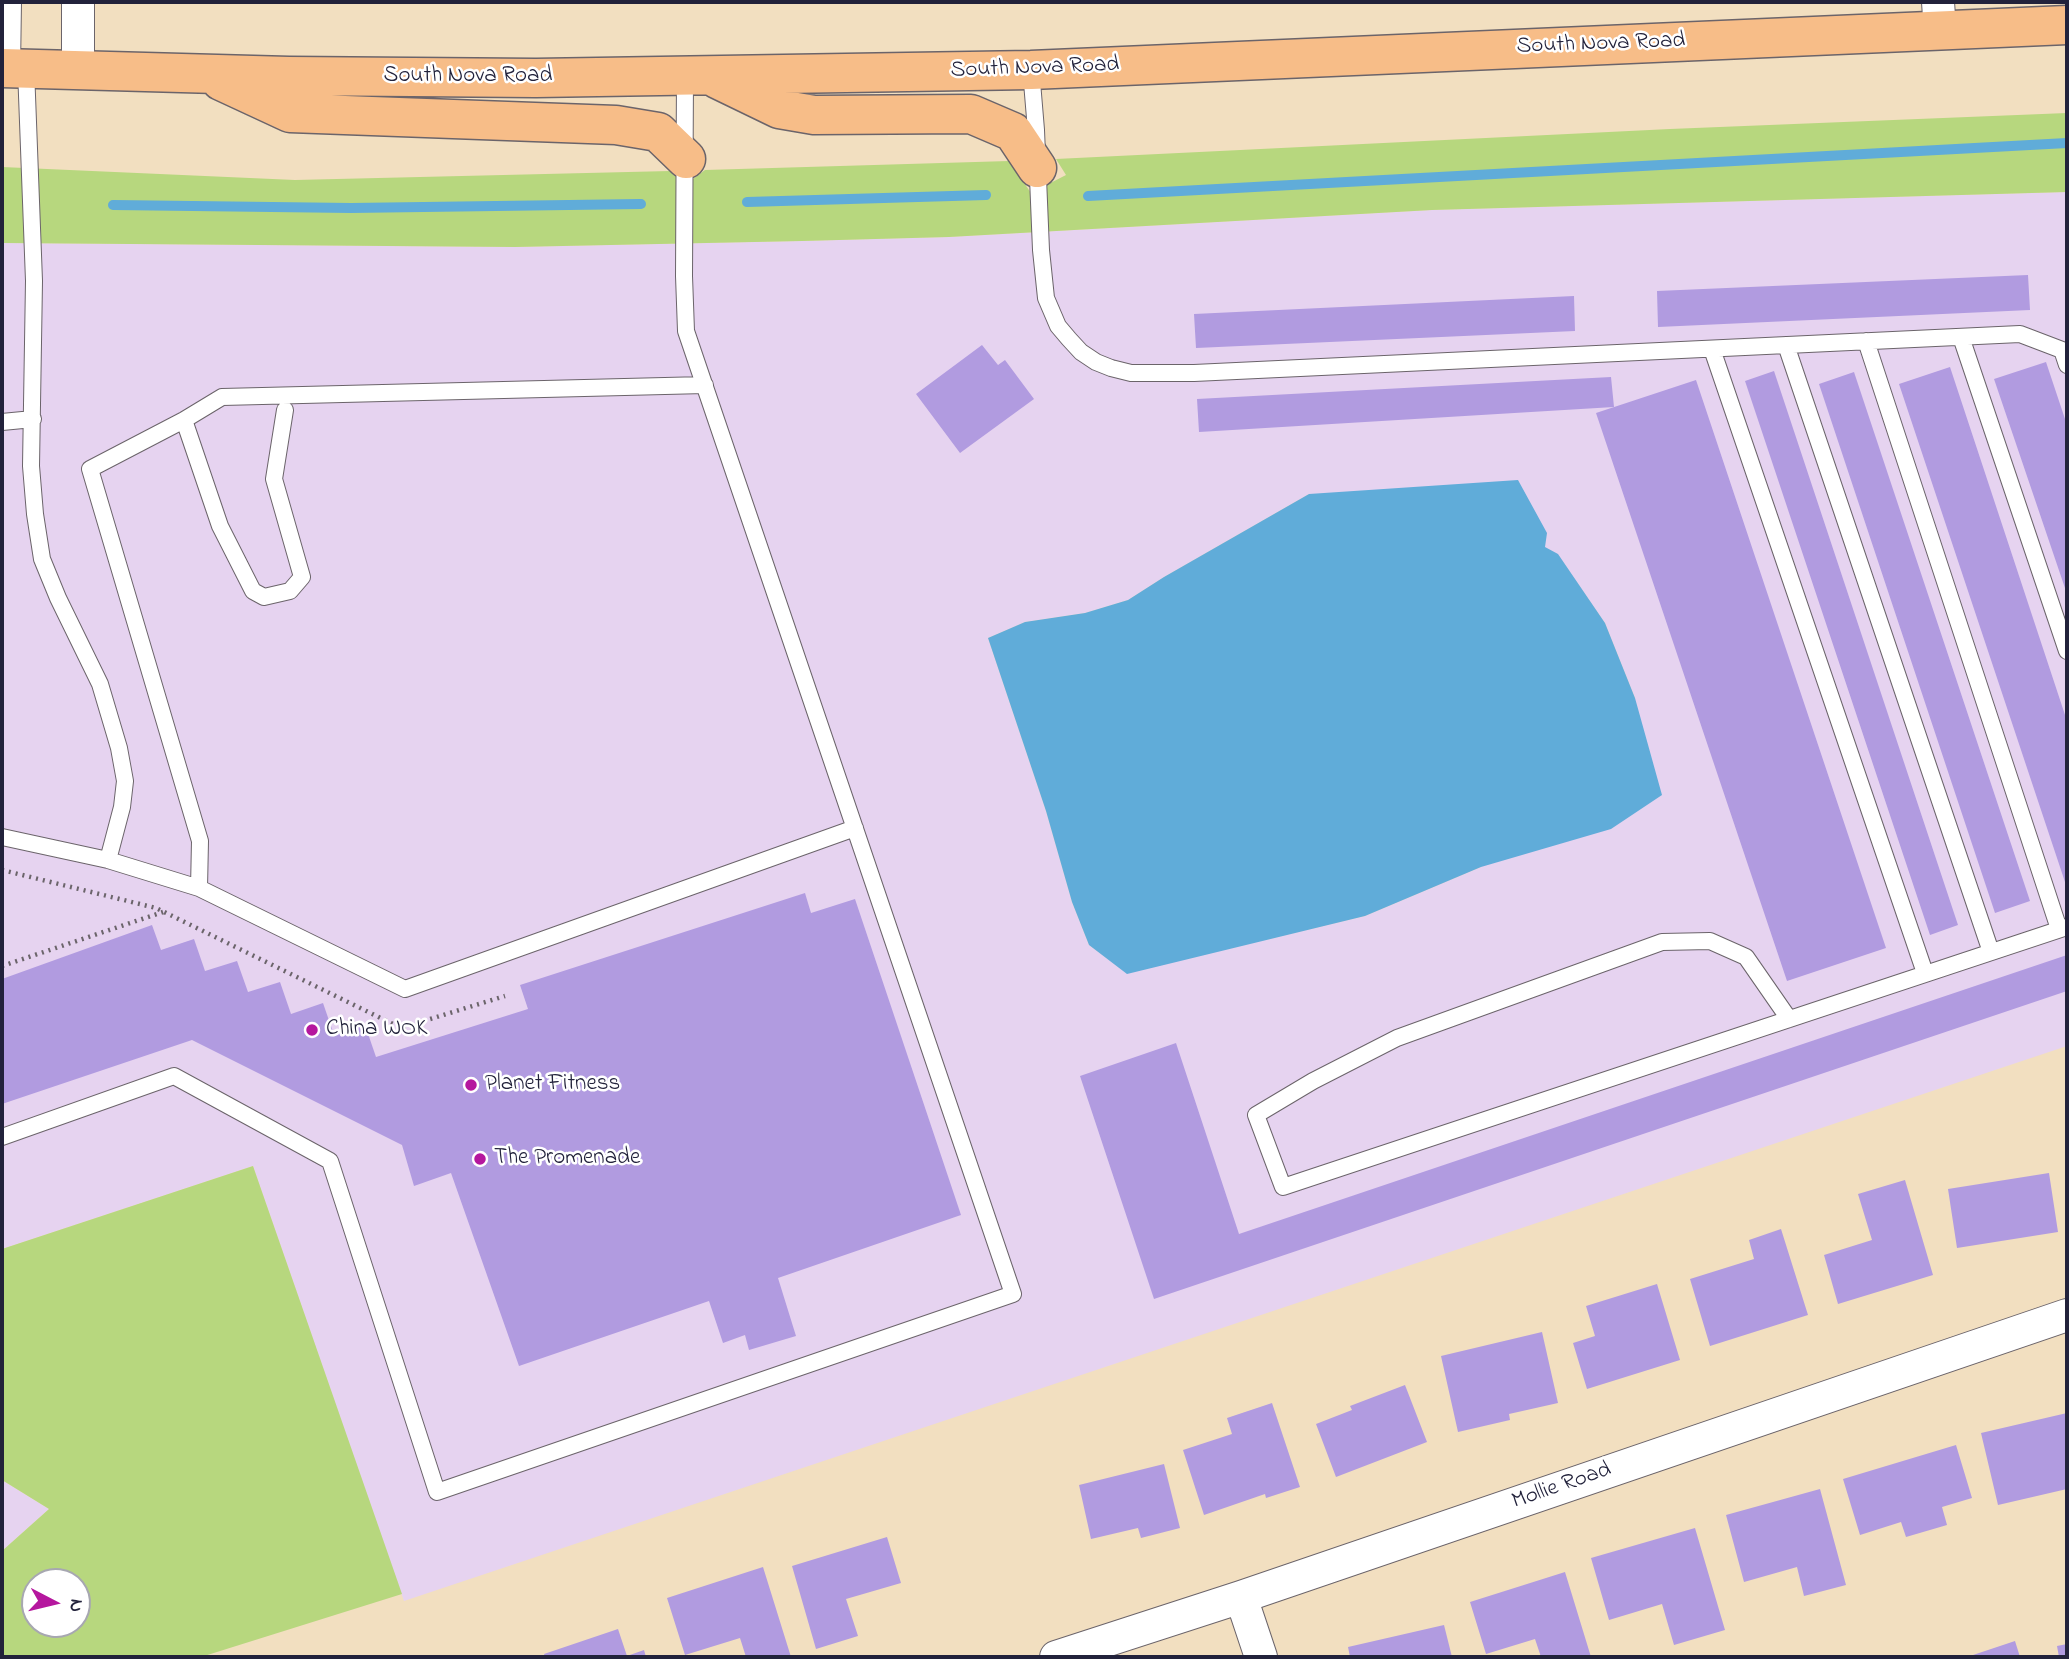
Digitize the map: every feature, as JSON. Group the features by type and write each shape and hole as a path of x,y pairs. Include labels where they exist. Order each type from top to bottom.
{"main road":[{"name":"South Nova Road","path":"10,69 536,78 1031,70 1939,16 2052,17"},
{"path":"207,74 289,113 616,124 658,132 686,159"},
{"path":"697,75 779,109 814,115 971,114 1013,132 1037,168"}],"street":[{"path":"5,2 10,69"},
{"path":"78,2 78,71"},
{"name":"Mollie Road","path":"1056,1657 1241,1597 2067,1315"},
{"path":"1241,1597 1261,1657"}],"lane":[{"path":"10,69 34,281 31,466 35,514 42,559 100,684 119,748 125,781 122,807 108,860"},
{"path":"1031,70 1042,272 1046,298 1058,326 1081,352 1111,368 1131,373 1194,373 2020,334 2062,350 2067,365"},
{"path":"2,1137 174,1076 330,1161 437,1492 1013,1294 686,331 686,159 697,75"},
{"path":"1961,337 2067,651"},
{"path":"1789,1019 1746,957 1710,941 1662,942 1397,1038 1313,1081 1256,1115 1283,1187 1925,974 2063,928 1866,341"},
{"path":"1786,345 1991,952"},
{"path":"1712,349 1925,974"},
{"path":"199,888 200,841 90,468 184,420 222,397 705,385"},
{"path":"184,420 220,526 253,591 264,597 289,591 302,577 274,479 285,410"},
{"path":"2,422 33,419"},
{"path":"2,837 108,860 199,888 405,989 855,828"}],"path":[{"path":"2,870 163,912 401,1028 505,996"},
{"path":"2,966 163,912"}],"shaded area":[{"path":"2067,192 2067,1046 404,1601 253,1166 2,1249 2,243 515,247 802,241 949,237 1432,210","holes":["1309,494 1558,555 1605,623 1635,698 1481,867 1365,916 1127,973 1089,945 1072,902 1046,811 988,638 1025,622 1085,613 1128,600"]},
{"path":"2,1480 49,1509 2,1551"}],"green space":[{"path":"2067,113 2067,192 1432,210 949,237 802,241 515,247 2,243 2,167 295,180 670,171 685,185 705,170 1009,161 1031,193 1066,175 1056,159"},
{"path":"253,1166 402,1594 201,1657 2,1657 2,1551 49,1509 2,1480 2,1249"}],"water":[{"path":"1518,480 1547,533 1545,547 1558,554 1605,623 1635,698 1662,795 1611,829 1481,867 1365,916 1127,974 1089,945 1072,902 1046,811 988,638 1025,622 1085,613 1128,600 1309,494"}],"building":[{"path":"2028,275 2030,310 1658,327 1657,291"},
{"path":"1574,296 1575,331 1196,348 1194,314"},
{"path":"982,345 998,365 1005,360 1034,399 960,453 916,394"},
{"path":"2046,362 2067,425 2067,594 1994,379"},
{"path":"1950,367 2067,721 2067,888 1899,384"},
{"path":"1774,371 1958,925 1930,935 1745,381"},
{"path":"1854,372 2030,901 1995,913 1819,384"},
{"path":"1611,377 1614,407 1199,432 1197,399"},
{"path":"1696,380 1886,948 1787,981 1596,413"},
{"path":"805,893 811,913 855,899 961,1215 778,1278 796,1336 749,1350 745,1335 723,1343 709,1301 519,1366 451,1173 414,1186 402,1145 192,1040 2,1104 2,979 152,925 161,950 194,939 205,971 237,961 248,992 280,982 291,1014 323,1003 334,1035 365,1025 376,1057 528,1009 520,985"},
{"path":"2067,955 2067,991 1154,1299 1080,1076 1176,1043 1239,1234"},
{"path":"2049,1173 2058,1232 1957,1248 1948,1189"},
{"path":"1905,1180 1933,1275 1838,1304 1824,1255 1872,1240 1858,1194"},
{"path":"1781,1229 1808,1315 1710,1346 1690,1279 1754,1259 1749,1240"},
{"path":"1657,1284 1680,1360 1587,1389 1573,1343 1595,1336 1586,1306"},
{"path":"1542,1332 1558,1403 1509,1414 1510,1420 1458,1432 1441,1356"},
{"path":"1405,1385 1427,1442 1336,1477 1316,1424 1352,1410 1350,1406"},
{"path":"1272,1403 1300,1487 1266,1498 1265,1494 1204,1515 1183,1450 1232,1434 1227,1418"},
{"path":"2067,1413 2067,1489 1998,1505 1981,1433"},
{"path":"1956,1445 1972,1498 1942,1507 1947,1525 1906,1537 1901,1522 1860,1535 1843,1479"},
{"path":"1164,1464 1180,1528 1141,1538 1138,1528 1091,1539 1079,1485"},
{"path":"1820,1489 1846,1585 1804,1596 1797,1567 1744,1582 1726,1515"},
{"path":"1695,1528 1725,1630 1674,1645 1662,1604 1609,1620 1591,1558"},
{"path":"887,1537 901,1583 846,1599 858,1636 816,1649 792,1566"},
{"path":"763,1567 791,1657 746,1657 740,1638 685,1655 667,1598"},
{"path":"1565,1572 1591,1657 1541,1657 1535,1639 1486,1654 1470,1602"},
{"path":"1444,1625 1452,1657 1350,1657 1348,1647"},
{"path":"618,1629 627,1656 644,1650 646,1657 545,1657 544,1654"},
{"path":"2015,1641 2020,1657 1967,1657"},
{"path":"2067,1644 2067,1657 2059,1657 2057,1646"}],"waterway":[{"path":"1088,196 2067,143"},
{"path":"747,202 986,195"},
{"path":"113,205 351,208 641,204"}],"place":[{"name":"China WOK","path":"312,1030"},
{"name":"Planet Fitness","path":"471,1085"},
{"name":"The Promenade","path":"480,1159"}]}
